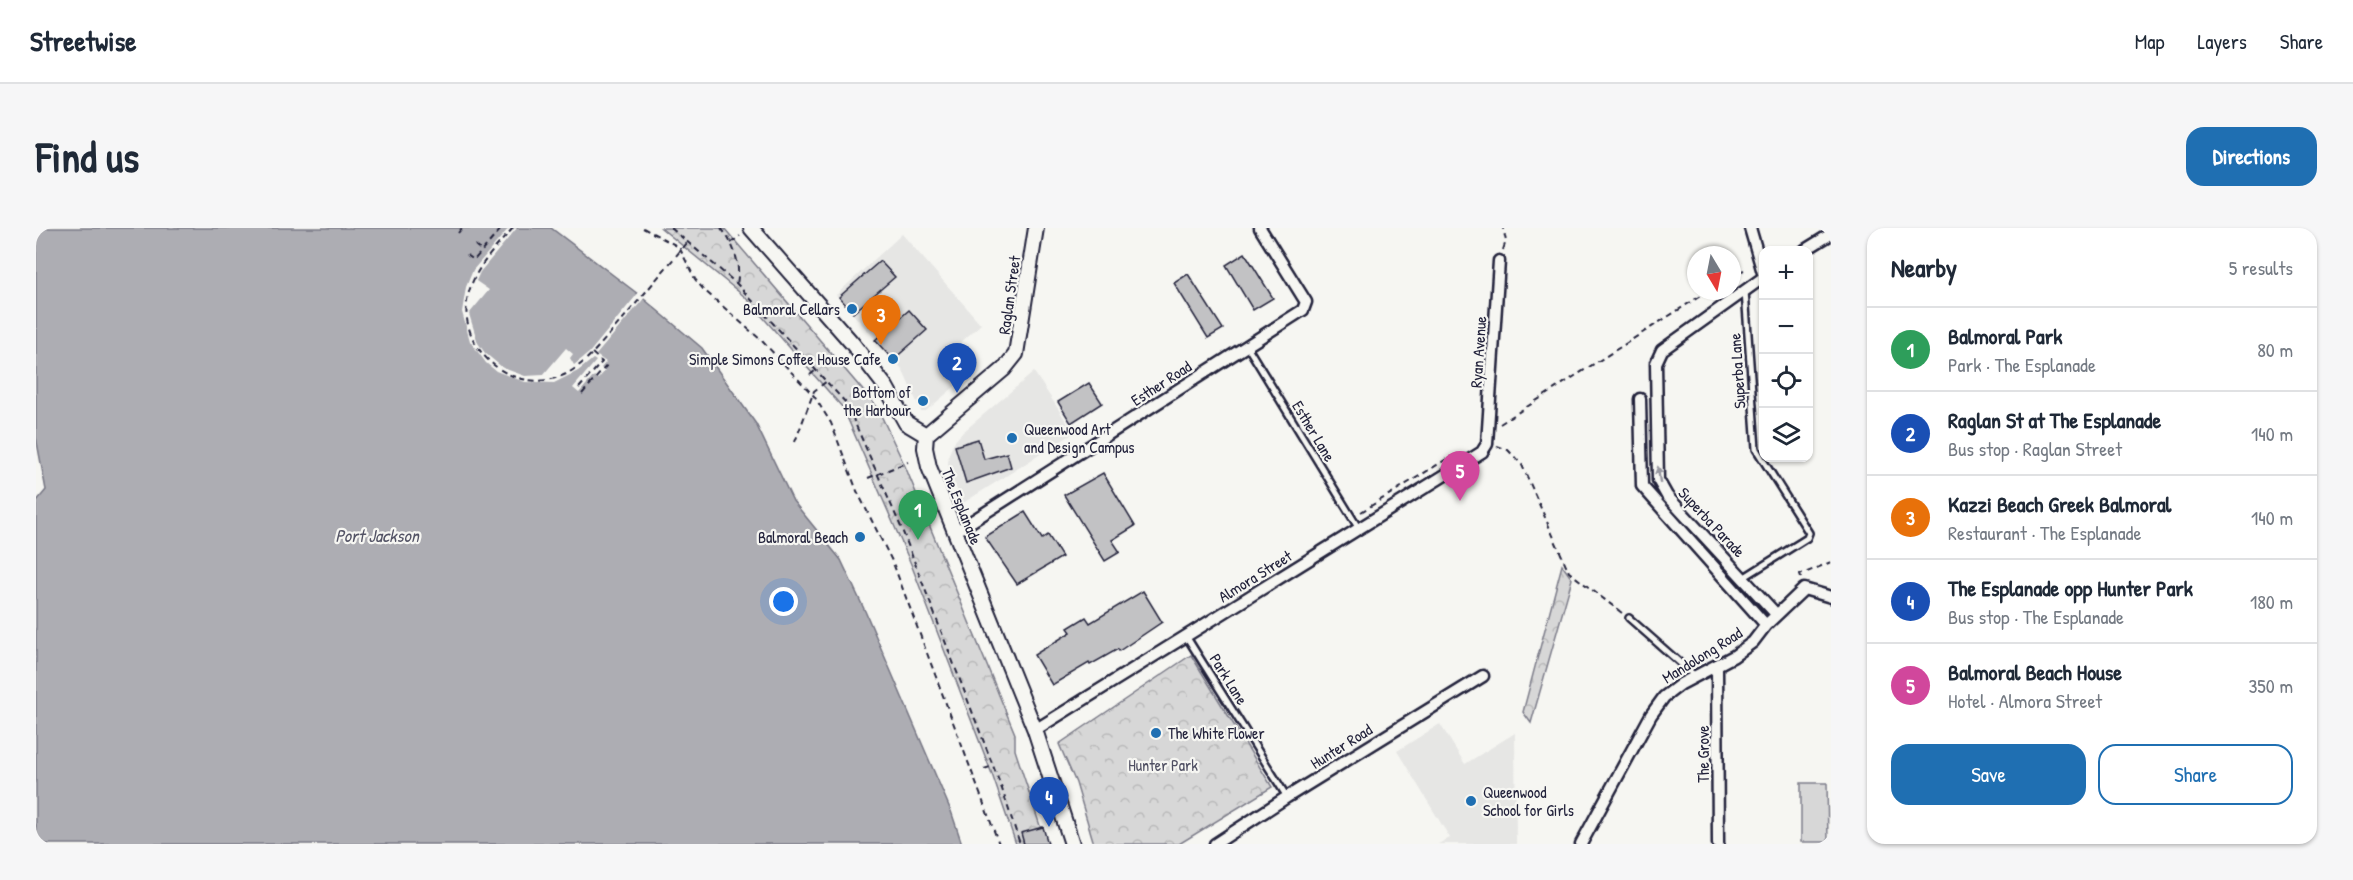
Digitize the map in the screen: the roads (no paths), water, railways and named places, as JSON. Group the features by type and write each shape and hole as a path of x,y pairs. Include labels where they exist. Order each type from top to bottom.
{"street":[{"name":"Raglan Street","path":"926,435 1004,369 1016,354 1036,228"},
{"name":"Esther Road","path":"955,532 1303,310 1306,302 1260,228"},
{"path":"1750,228 1759,260"},
{"path":"746,232 852,342 886,387 906,423 926,435"},
{"path":"1812,246 1831,234"},
{"name":"Ryan Avenue","path":"1491,445 1499,261"},
{"path":"1745,291 1759,281"},
{"name":"Superba Parade","path":"1745,291 1676,338 1662,350 1656,363 1658,480 1667,496 1776,614"},
{"name":"Superba Parade","path":"1640,399 1642,486 1766,625"},
{"name":"The Esplanade","path":"926,435 925,448 929,467 1035,730 1072,844"},
{"name":"Almora Street","path":"1035,730 1491,445"},
{"name":"Mandolong Road","path":"1581,844 1651,716 1664,697 1753,642 1776,614 1804,589 1831,597"},
{"name":"The Grove","path":"1717,665 1718,844"},
{"name":"Hunter Road","path":"1223,842 1287,797 1483,676"}],"lane":[{"name":"Superba Lane","path":"1743,578 1807,538 1809,532 1756,449 1745,291"},
{"name":"Esther Lane","path":"1247,346 1359,529"},
{"path":"1629,618 1695,676"},
{"name":"Park Lane","path":"1186,636 1287,797"}],"water":[{"name":"Port Jackson","path":"36,228 551,228 638,294 702,348 756,424 793,501 841,560 951,811 962,844 36,844 36,502 46,490 36,437"}],"place":[{"name":"Balmoral Cellars","path":"852,309"},
{"name":"Kazzi Beach Greek Balmoral","path":"881,345"},
{"name":"Simple Simons Coffee House Cafe","path":"893,359"},
{"name":"Raglan St at The Esplanade","path":"957,393"},
{"name":"Bottom of the Harbour","path":"923,401"},
{"name":"Queenwood Art and Design Campus","path":"1012,438"},
{"name":"Balmoral Beach House","path":"1460,501"},
{"name":"Balmoral Beach","path":"860,537"},
{"name":"Balmoral Park","path":"918,540"},
{"name":"The White Flower","path":"1156,733"},
{"name":"Queenwood School for Girls","path":"1471,801"},
{"name":"The Esplanade opp Hunter Park","path":"1049,827"}],"park label":[{"name":"Hunter Park","path":"1163,765"}]}
